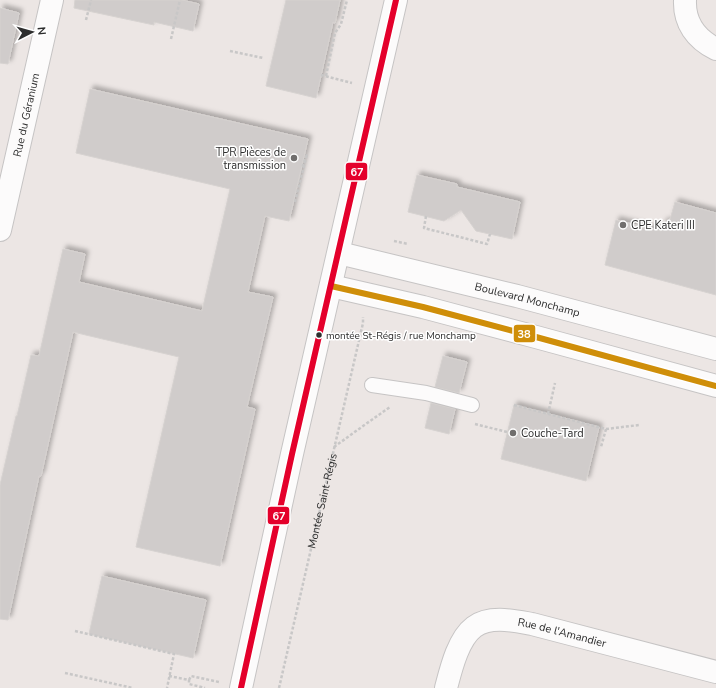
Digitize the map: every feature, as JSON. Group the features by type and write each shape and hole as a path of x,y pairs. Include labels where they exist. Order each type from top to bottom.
{"street":[{"name":"Rue du Géranium","path":"1,221 52,0"},
{"path":"241,688 396,0"},
{"path":"686,0 685,9 687,19 692,28 705,44 716,49"},
{"name":"Boulevard Monchamp","path":"339,253 518,296 716,348"},
{"path":"331,286 536,337 716,386"},
{"name":"Rue de l'Amandier","path":"446,688 458,650 466,636 474,626 484,622 496,620 532,624 716,672"}],"lane":[{"path":"372,385 426,393 472,405"}],"path":[{"path":"86,20 91,0"},
{"path":"171,39 180,0"},
{"path":"326,76 335,33 341,24 347,0"},
{"path":"230,51 263,58"},
{"path":"322,75 352,83"},
{"path":"295,202 307,154 302,168"},
{"path":"426,216 424,228 487,244 490,234"},
{"name":"Montée Saint-Régis","path":"279,688 363,323 362,314"},
{"path":"548,414 555,383"},
{"path":"514,405 606,429 639,425"},
{"path":"334,448 390,407"},
{"path":"474,424 507,432"},
{"path":"601,447 606,429"},
{"path":"75,631 174,654 166,688"},
{"path":"65,673 133,688"},
{"path":"169,676 190,680"},
{"path":"205,688 189,684 191,676 220,682"}],"building":[{"path":"75,0 182,0 199,4 193,31 154,22 154,25 74,8"},
{"path":"286,0 340,0 335,23 333,22 316,98 266,86"},
{"path":"0,8 19,13 8,64 0,63"},
{"path":"90,89 308,139 289,221 265,216 248,292 273,297 247,407 255,409 220,566 136,547 179,357 73,332 41,476 39,476 8,620 0,619 0,485 31,355 39,356 63,249 85,254 79,282 202,311 230,189 76,153"},
{"path":"417,175 457,184 457,187 520,202 512,239 476,231 461,210 444,221 408,212"},
{"path":"675,202 716,213 716,295 605,265 616,220 661,231 664,221 669,223"},
{"path":"443,356 467,362 459,393 435,387"},
{"path":"431,403 455,409 449,434 425,428"},
{"path":"514,405 599,427 586,481 501,459"},
{"path":"102,576 206,600 193,658 89,634"}],"transit line":[{"name":"67","path":"241,688 292,454 396,0"},
{"name":"38","path":"331,286 423,307 716,386"}],"place":[{"name":"TPR Pièces de transmission","path":"294,158"},
{"name":"CPE Kateri III","path":"623,225"},
{"name":"montée St-Régis / rue Monchamp","path":"319,335"},
{"name":"Couche-Tard","path":"513,433"}]}
